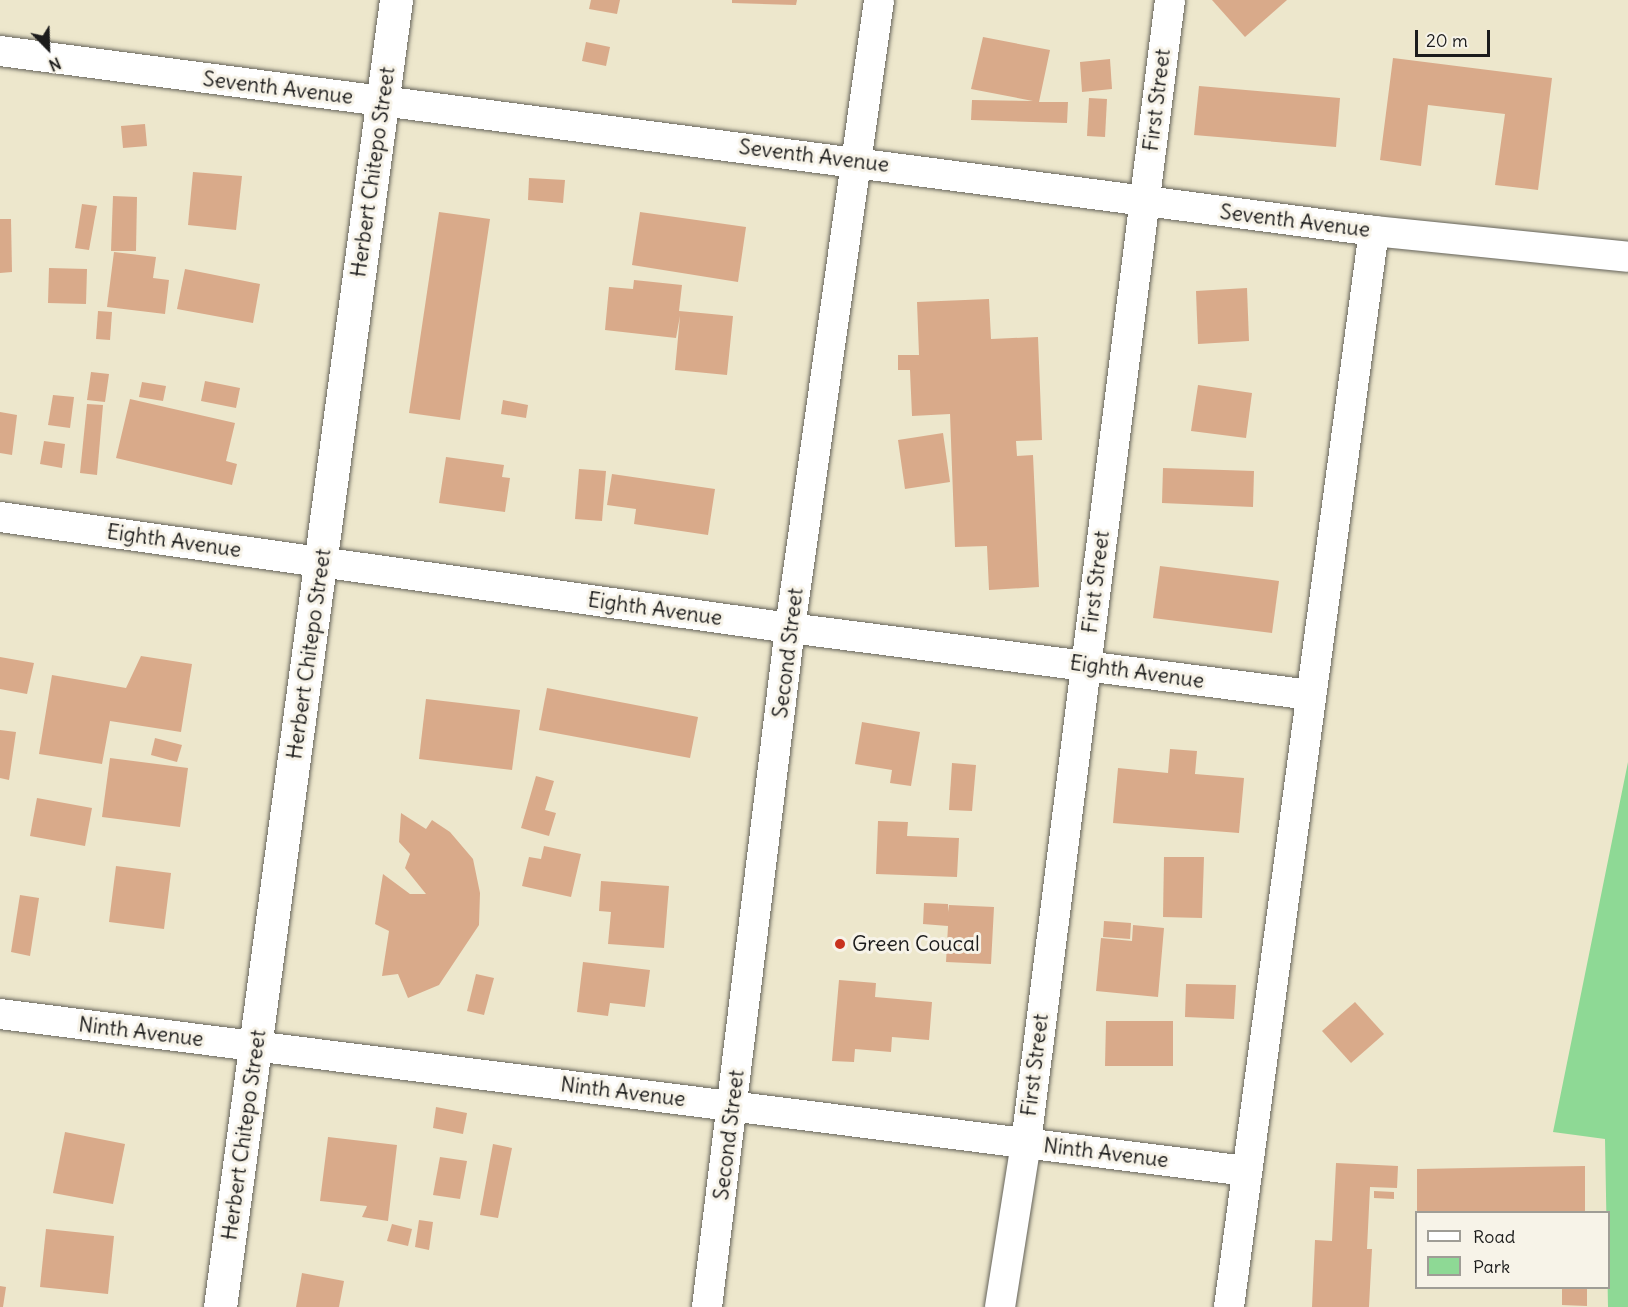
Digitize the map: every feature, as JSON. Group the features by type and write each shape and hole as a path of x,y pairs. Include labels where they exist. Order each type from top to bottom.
{"main road":[{"name":"Herbert Chitepo Street","path":"220,1307 396,0"}],"street":[{"name":"Second Street","path":"707,1307 790,628 858,162 879,0"},
{"name":"First Street","path":"1000,1307 1026,1143 1170,0"},
{"name":"Seventh Avenue","path":"0,51 1374,231 1628,257"},
{"path":"1229,1307 1374,231"},
{"name":"Eighth Avenue","path":"0,517 790,628 1086,664 1311,695"},
{"name":"Ninth Avenue","path":"0,1014 1247,1171"}],"green space":[{"path":"1628,762 1628,1307 1608,1307 1610,1211 1606,1211 1605,1139 1553,1132"}],"building":[{"path":"591,0 620,0 617,14 589,9"},
{"path":"732,0 797,0 796,5 732,3"},
{"path":"1212,0 1287,0 1245,37"},
{"path":"983,37 1050,50 1039,102 1068,102 1067,123 971,120 972,100 1033,101 971,89"},
{"path":"586,42 610,47 606,66 582,61"},
{"path":"1393,58 1552,78 1538,190 1495,185 1505,114 1428,105 1421,166 1380,160"},
{"path":"1110,59 1112,89 1082,92 1080,62"},
{"path":"1199,86 1340,98 1336,147 1194,135"},
{"path":"1089,98 1107,99 1105,137 1087,136"},
{"path":"145,124 147,146 123,148 121,126"},
{"path":"193,172 242,176 236,230 188,225"},
{"path":"529,178 565,180 563,203 528,200"},
{"path":"113,196 137,197 136,251 111,251"},
{"path":"82,204 97,206 89,250 75,248"},
{"path":"439,212 490,219 460,420 409,413"},
{"path":"640,212 746,227 738,282 632,265"},
{"path":"0,219 11,219 12,272 0,273"},
{"path":"114,252 156,257 153,278 169,280 165,314 107,307"},
{"path":"49,268 87,269 86,304 48,303"},
{"path":"185,269 260,284 253,323 177,309"},
{"path":"634,280 682,285 679,311 733,316 727,375 675,370 680,316 676,338 605,330 609,287 633,289"},
{"path":"1247,288 1249,341 1198,344 1196,291"},
{"path":"989,299 991,339 1038,337 1042,440 1016,441 1017,456 1033,455 1039,587 989,590 987,546 955,547 950,414 912,416 910,370 898,370 898,355 919,355 917,302"},
{"path":"98,311 112,312 110,340 96,339"},
{"path":"91,372 109,374 105,402 87,400"},
{"path":"205,381 240,388 236,408 201,401"},
{"path":"142,382 166,386 163,401 139,397"},
{"path":"1198,385 1252,393 1246,438 1191,431"},
{"path":"53,395 74,397 70,428 48,425"},
{"path":"130,399 235,423 226,461 237,464 232,485 116,458"},
{"path":"503,400 528,405 526,418 501,414"},
{"path":"87,404 103,405 97,475 80,473"},
{"path":"0,412 17,415 12,455 0,453"},
{"path":"943,433 950,482 905,489 898,440"},
{"path":"44,441 65,444 62,468 40,464"},
{"path":"446,457 504,465 502,477 510,478 505,512 439,503"},
{"path":"1163,468 1254,471 1253,507 1162,503"},
{"path":"579,469 606,471 602,521 575,519"},
{"path":"612,474 715,489 708,535 634,524 636,509 607,505"},
{"path":"1160,566 1279,581 1272,633 1153,618"},
{"path":"141,656 192,664 181,732 110,721 102,764 39,754 52,675 126,688"},
{"path":"0,657 34,663 27,694 0,689"},
{"path":"547,688 698,717 690,758 539,730"},
{"path":"426,699 520,710 512,770 419,759"},
{"path":"862,722 920,732 911,786 890,783 892,770 855,764"},
{"path":"0,730 16,732 9,780 0,778"},
{"path":"155,738 182,745 177,762 151,755"},
{"path":"1170,749 1197,751 1195,774 1244,778 1239,833 1113,823 1118,768 1168,773"},
{"path":"110,758 188,768 180,827 102,817"},
{"path":"952,763 976,765 972,811 949,810"},
{"path":"536,776 554,781 545,810 556,813 549,836 521,828"},
{"path":"37,798 92,808 85,846 30,836"},
{"path":"401,813 426,829 432,820 450,832 473,859 480,893 479,925 439,985 408,998 398,974 382,976 389,931 375,924 383,874 410,894 426,894 405,868 410,854 399,842"},
{"path":"878,821 908,822 907,836 959,838 957,877 876,874"},
{"path":"544,846 581,854 571,897 522,886 529,857 541,859"},
{"path":"1164,857 1204,857 1202,918 1163,917"},
{"path":"116,866 171,873 164,929 109,922"},
{"path":"601,881 669,886 664,948 608,944 611,912 599,911"},
{"path":"20,895 39,898 30,956 11,952"},
{"path":"924,903 948,904 948,912 949,905 994,907 991,964 946,962 948,926 923,924"},
{"path":"1104,921 1131,923 1130,939 1103,937"},
{"path":"1133,925 1164,928 1158,997 1096,991 1101,938 1132,941"},
{"path":"583,962 650,970 645,1007 610,1003 608,1016 577,1012"},
{"path":"476,974 494,978 484,1015 467,1011"},
{"path":"839,980 876,983 875,997 932,1002 929,1040 892,1037 891,1052 855,1049 854,1062 832,1061"},
{"path":"1186,984 1236,985 1234,1019 1185,1017"},
{"path":"1355,1002 1384,1034 1351,1063 1322,1031"},
{"path":"1106,1021 1173,1021 1173,1066 1105,1066"},
{"path":"436,1107 467,1113 463,1134 433,1128"},
{"path":"65,1132 125,1144 113,1204 53,1193"},
{"path":"328,1137 397,1145 388,1221 362,1217 367,1206 320,1201"},
{"path":"493,1144 512,1148 498,1218 480,1215"},
{"path":"440,1157 467,1161 460,1199 433,1195"},
{"path":"1336,1163 1398,1166 1397,1188 1370,1187 1367,1249 1372,1249 1369,1307 1312,1307 1315,1240 1332,1241"},
{"path":"1585,1166 1585,1211 1417,1211 1417,1169"},
{"path":"1374,1191 1394,1192 1394,1199 1374,1198"},
{"path":"419,1220 433,1222 429,1250 415,1247"},
{"path":"392,1224 412,1229 408,1246 387,1241"},
{"path":"46,1229 114,1236 108,1294 40,1287"},
{"path":"302,1273 344,1281 339,1307 296,1307"},
{"path":"0,1286 6,1287 3,1307 0,1307"},
{"path":"1562,1289 1587,1289 1587,1306 1562,1305"}],"place":[{"name":"Green Coucal","path":"840,944"}]}
